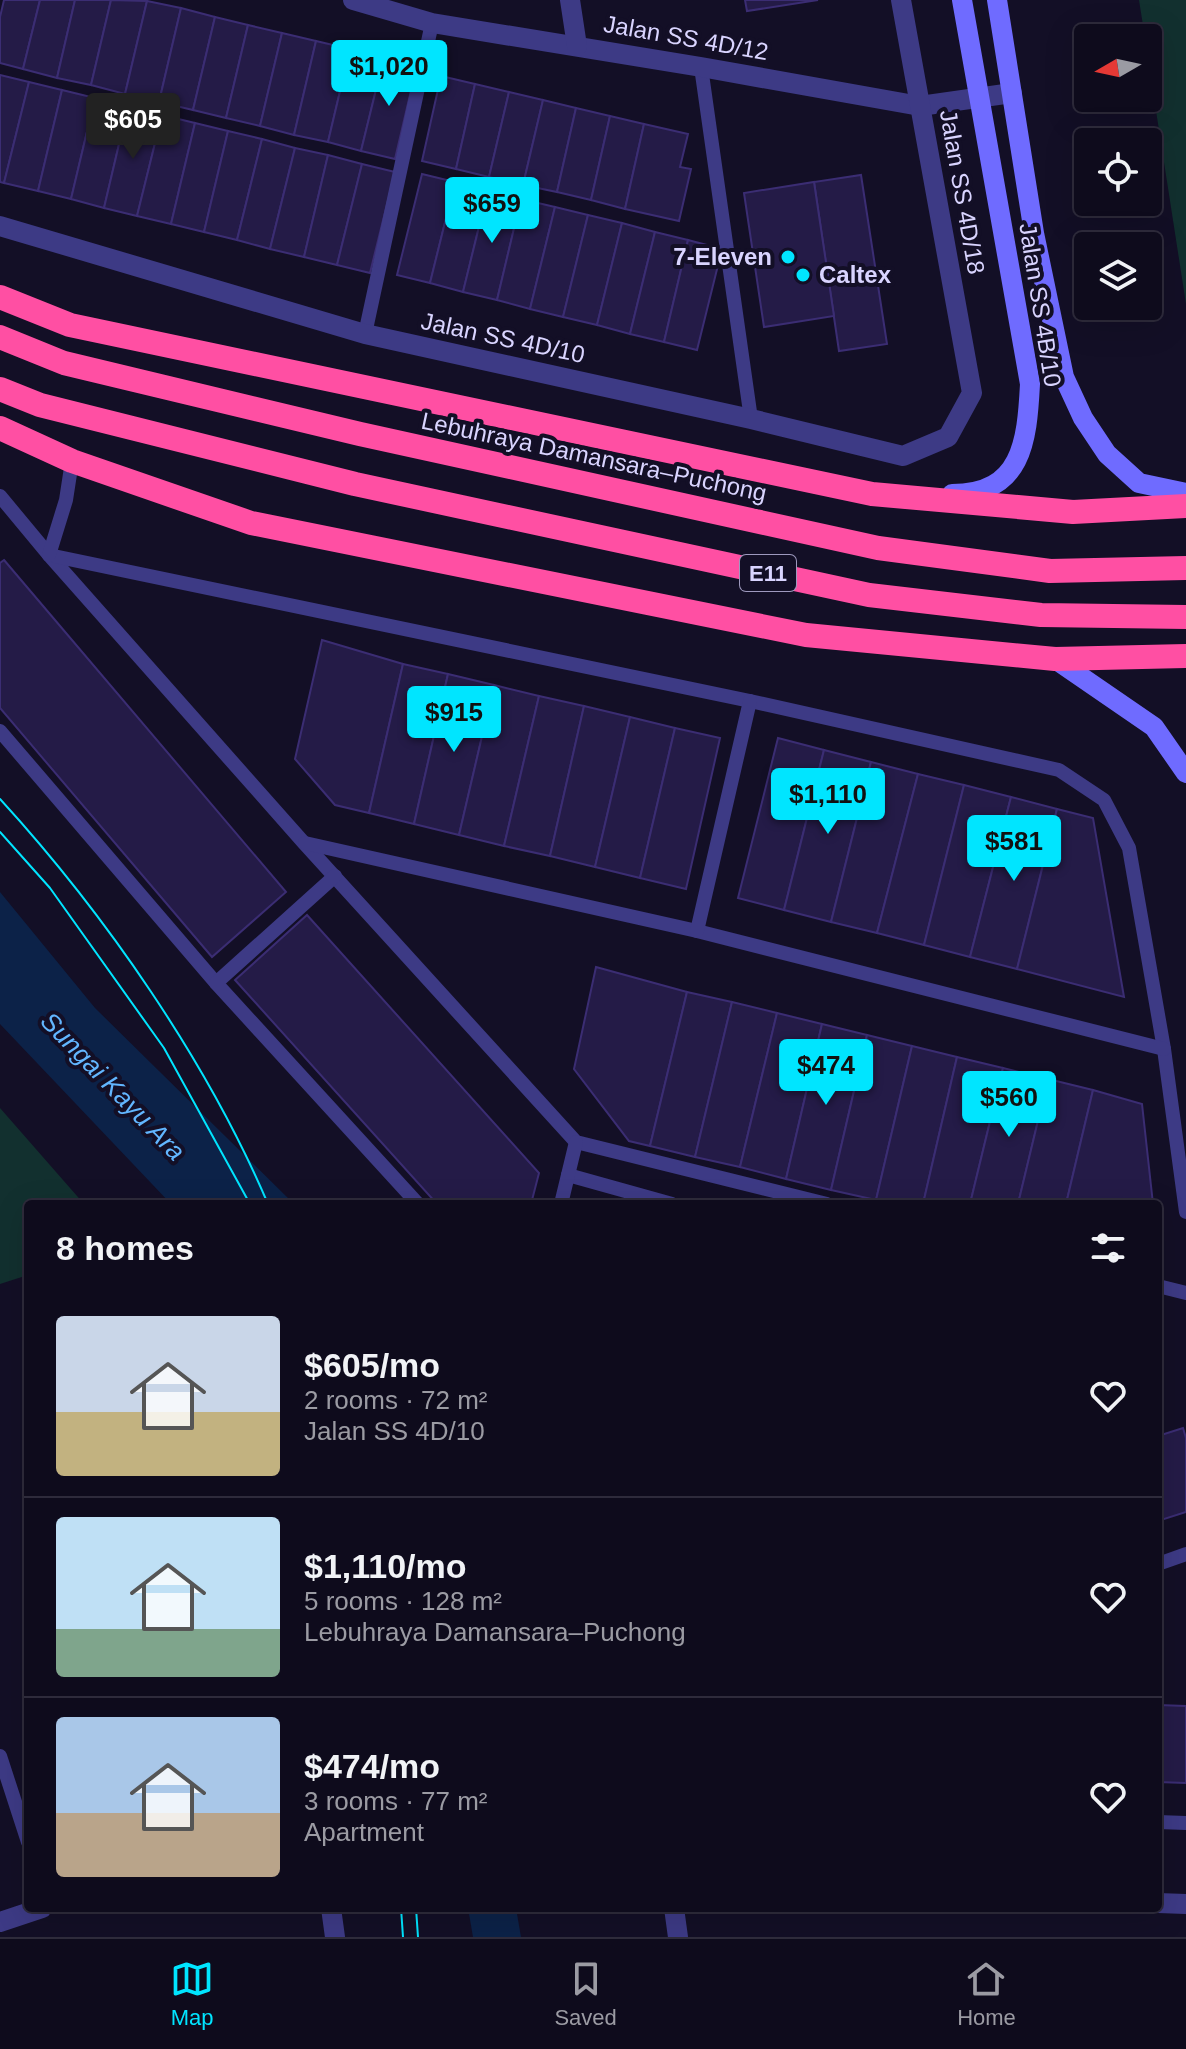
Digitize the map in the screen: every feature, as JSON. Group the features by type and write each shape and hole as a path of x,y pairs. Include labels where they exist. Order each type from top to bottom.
{"highway":[{"path":"0,297 70,325 872,494 1073,512 1186,506"},
{"name":"Lebuhraya Damansara–Puchong","path":"0,337 64,363 360,434 878,548 1050,571 1186,568"},
{"name":"E11","path":"0,389 40,405 355,484 869,595 1041,615 1186,617"},
{"path":"0,428 72,461 251,523 806,635 1055,659 1186,656"}],"street":[{"name":"Jalan SS 4D/12","path":"353,0 432,23 920,106 1012,93"},
{"path":"570,0 577,46"},
{"name":"Jalan SS 4D/18","path":"901,0 972,393"},
{"name":"Jalan SS 4B/10","path":"872,494 969,494 998,485 1013,468 1028,431 1030,384 962,0"},
{"name":"Jalan SS 4B/10","path":"997,0 1034,233 1064,377 1083,418 1107,454 1139,483 1186,493"},
{"name":"Jalan SS 4D/10","path":"0,226 365,334 751,419 903,456 948,437 972,393"},
{"path":"1055,659 1154,727 1186,773"},
{"path":"1162,1903 1186,1904"},
{"path":"4,1926 34,1912"},
{"path":"332,1912 335,1937"},
{"path":"675,1912 678,1937"}],"lane":[{"path":"365,334 432,23"},
{"path":"701,67 751,419"},
{"path":"49,555 66,500 72,461"},
{"path":"0,496 304,843 576,1142 811,1200"},
{"path":"49,555 750,701 1059,770 1104,800 1129,848 1164,1049 1186,1212"},
{"path":"697,931 750,701"},
{"path":"0,731 216,983 414,1200"},
{"path":"304,843 697,931 1164,1049"},
{"path":"216,983 335,876"},
{"path":"562,1200 576,1142"},
{"path":"568,1175 658,1200"},
{"path":"1162,1287 1186,1293"},
{"path":"1162,1563 1186,1554"},
{"path":"0,1756 24,1830"},
{"path":"1162,1822 1186,1823"}],"green space":[{"path":"1139,0 1186,0 1186,304 1162,149 1162,128 1159,128 1156,112 1162,112 1162,24 1143,24"},
{"path":"0,1108 80,1200 24,1200 24,1276 0,1284"}],"water":[{"name":"Sungai Kayu Ara","path":"0,892 95,1008 290,1200 167,1200 0,1024"},
{"path":"469,1912 517,1912 521,1937 473,1937"}],"building":[{"path":"4,0 40,0 23,69 0,63 0,17"},
{"path":"40,0 75,0 57,78 23,69"},
{"path":"75,0 111,0 91,85 57,78"},
{"path":"111,0 147,1 125,94 91,85"},
{"path":"745,0 818,0 747,11"},
{"path":"147,1 181,8 159,102 125,94"},
{"path":"181,8 215,17 193,110 159,102"},
{"path":"215,17 248,25 226,118 193,110"},
{"path":"248,25 282,33 260,126 226,118"},
{"path":"282,33 316,41 294,135 260,126"},
{"path":"316,41 350,49 328,142 294,135"},
{"path":"350,49 384,57 361,151 328,142"},
{"path":"384,57 417,65 395,159 361,151"},
{"path":"0,75 29,82 4,183 0,182"},
{"path":"441,76 475,84 456,169 422,161"},
{"path":"29,82 62,90 38,191 4,183"},
{"path":"475,84 509,92 489,177 456,169"},
{"path":"62,90 95,98 71,199 38,191"},
{"path":"509,92 543,100 523,185 489,177"},
{"path":"95,98 128,106 104,208 71,199"},
{"path":"543,100 576,108 557,192 523,185"},
{"path":"128,106 162,115 137,216 104,208"},
{"path":"576,108 610,116 591,200 557,192"},
{"path":"162,115 195,123 171,224 137,216"},
{"path":"610,116 644,124 625,209 591,200"},
{"path":"195,123 228,131 204,232 171,224"},
{"path":"644,124 688,134 680,167 691,169 679,221 625,209"},
{"path":"228,131 262,139 237,240 204,232"},
{"path":"262,139 295,148 270,249 237,240"},
{"path":"295,148 328,155 304,257 270,249"},
{"path":"328,155 362,164 337,265 304,257"},
{"path":"362,164 395,172 370,273 337,265"},
{"path":"422,174 455,182 430,283 397,275"},
{"path":"861,175 887,344 839,351 814,182"},
{"path":"455,182 488,190 463,292 430,283"},
{"path":"814,182 834,316 764,327 744,193"},
{"path":"488,190 521,199 497,300 463,292"},
{"path":"521,199 555,207 530,309 497,300"},
{"path":"555,207 588,215 563,317 530,309"},
{"path":"588,215 622,223 597,325 563,317"},
{"path":"622,223 655,232 630,334 597,325"},
{"path":"655,232 688,240 664,342 630,334"},
{"path":"688,240 722,249 697,350 664,342"},
{"path":"4,560 286,892 212,957 0,708 0,563"},
{"path":"322,640 403,664 369,813 335,805 295,759"},
{"path":"403,664 448,674 414,824 369,813"},
{"path":"448,674 494,685 459,835 414,824"},
{"path":"494,685 539,696 504,846 459,835"},
{"path":"539,696 584,706 550,856 504,846"},
{"path":"584,706 630,717 595,867 550,856"},
{"path":"630,717 675,728 640,878 595,867"},
{"path":"675,728 720,738 686,889 640,878"},
{"path":"778,738 824,750 784,910 738,898"},
{"path":"824,750 871,762 831,922 784,910"},
{"path":"871,762 918,774 877,933 831,922"},
{"path":"918,774 964,785 924,945 877,933"},
{"path":"964,785 1011,797 970,957 924,945"},
{"path":"1011,797 1057,809 1017,969 970,957"},
{"path":"1057,809 1093,818 1124,997 1017,969"},
{"path":"307,915 539,1173 532,1200 433,1200 235,980"},
{"path":"596,967 687,992 650,1146 629,1141 574,1069"},
{"path":"687,992 732,1002 695,1157 650,1146"},
{"path":"732,1002 777,1013 740,1167 695,1157"},
{"path":"777,1013 822,1024 786,1179 740,1167"},
{"path":"822,1024 867,1035 831,1190 786,1179"},
{"path":"867,1035 912,1046 876,1200 831,1190"},
{"path":"912,1046 957,1057 924,1200 876,1200"},
{"path":"957,1057 1003,1068 971,1200 924,1200"},
{"path":"1003,1068 1048,1079 1019,1200 971,1200"},
{"path":"1048,1079 1093,1090 1067,1200 1019,1200"},
{"path":"1093,1090 1142,1104 1153,1200 1067,1200"},
{"path":"1183,1428 1186,1438 1186,1512 1162,1520 1162,1435"},
{"path":"1162,1705 1186,1706 1186,1783 1162,1782"}],"tram line":[{"path":"0,799 78,891 150,991 215,1097 266,1200"},
{"path":"0,832 50,888 164,1048 248,1200"},
{"path":"401,1912 403,1937"},
{"path":"416,1912 418,1937"}],"place":[{"name":"7-Eleven","path":"788,257"},
{"name":"Caltex","path":"803,275"}]}
